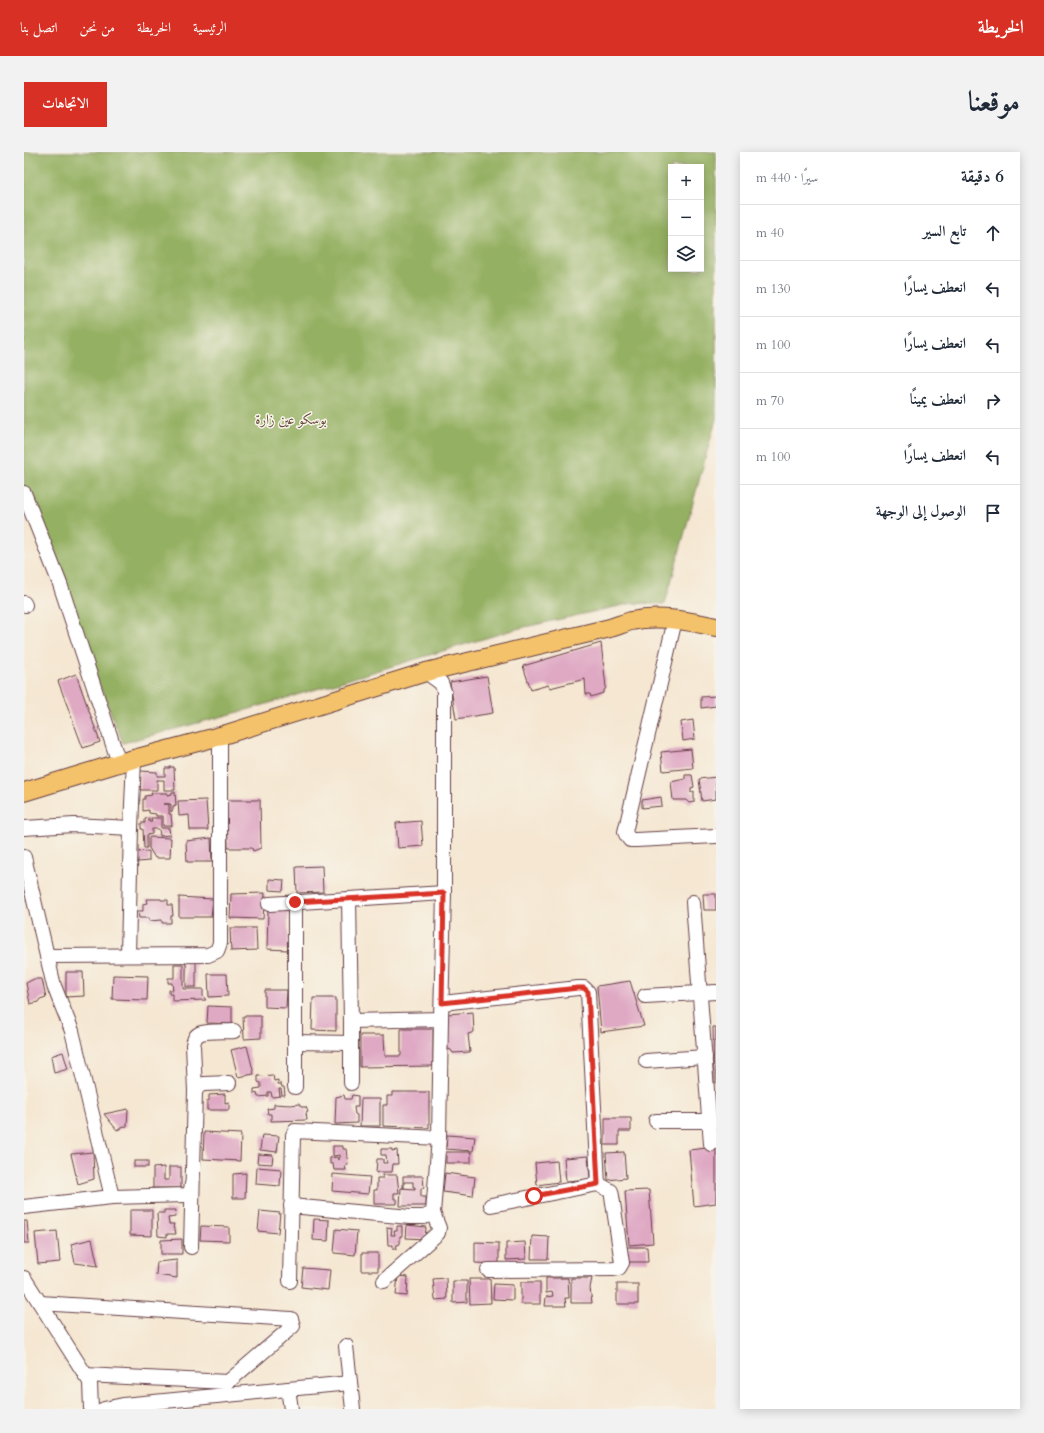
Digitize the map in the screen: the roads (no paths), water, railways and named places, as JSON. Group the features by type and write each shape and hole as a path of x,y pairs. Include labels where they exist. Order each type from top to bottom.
{"main road":[{"path":"24,792 126,761 220,736 426,672 610,628 632,621 656,618 716,627"}],"street":[{"path":"24,493 60,584 126,761 130,828 128,954"},
{"path":"675,620 625,832 626,836 630,840 716,836"},
{"path":"384,1281 438,1233 439,1228 433,1213 439,1138 442,1019 444,893 444,691 441,683 426,672"},
{"path":"46,956 128,954 208,955 216,950 220,943 220,736"},
{"path":"24,828 74,825 130,828"},
{"path":"24,858 46,956 54,986 72,1031 112,1197"},
{"path":"269,904 444,893"},
{"path":"349,899 351,1084"},
{"path":"295,902 295,1087"},
{"path":"693,902 701,993 711,1144"},
{"path":"442,1003 578,988 584,988 588,992 598,1184"},
{"path":"645,996 716,992"},
{"path":"351,1021 442,1019"},
{"path":"191,1247 195,1091 193,1044 195,1038 204,1032 234,1032"},
{"path":"295,1042 351,1042"},
{"path":"646,1061 705,1057"},
{"path":"195,1091 200,1085 204,1084 230,1083"},
{"path":"656,1121 710,1121"},
{"path":"290,1281 293,1135 296,1131 439,1138"},
{"path":"24,1207 112,1197 186,1195 190,1194 192,1184"},
{"path":"488,1270 614,1269 619,1268 622,1263 611,1191 598,1184 491,1205"},
{"path":"291,1206 410,1217 424,1217 433,1213"},
{"path":"24,1278 90,1382 92,1409"},
{"path":"40,1303 291,1319 293,1326 228,1382 85,1375"},
{"path":"346,1346 353,1409"},
{"path":"104,1409 123,1405 350,1383"},
{"path":"288,1389 291,1409"}],"park label":[{"name":"بوسكو عين زارة","path":"291,419"}]}
